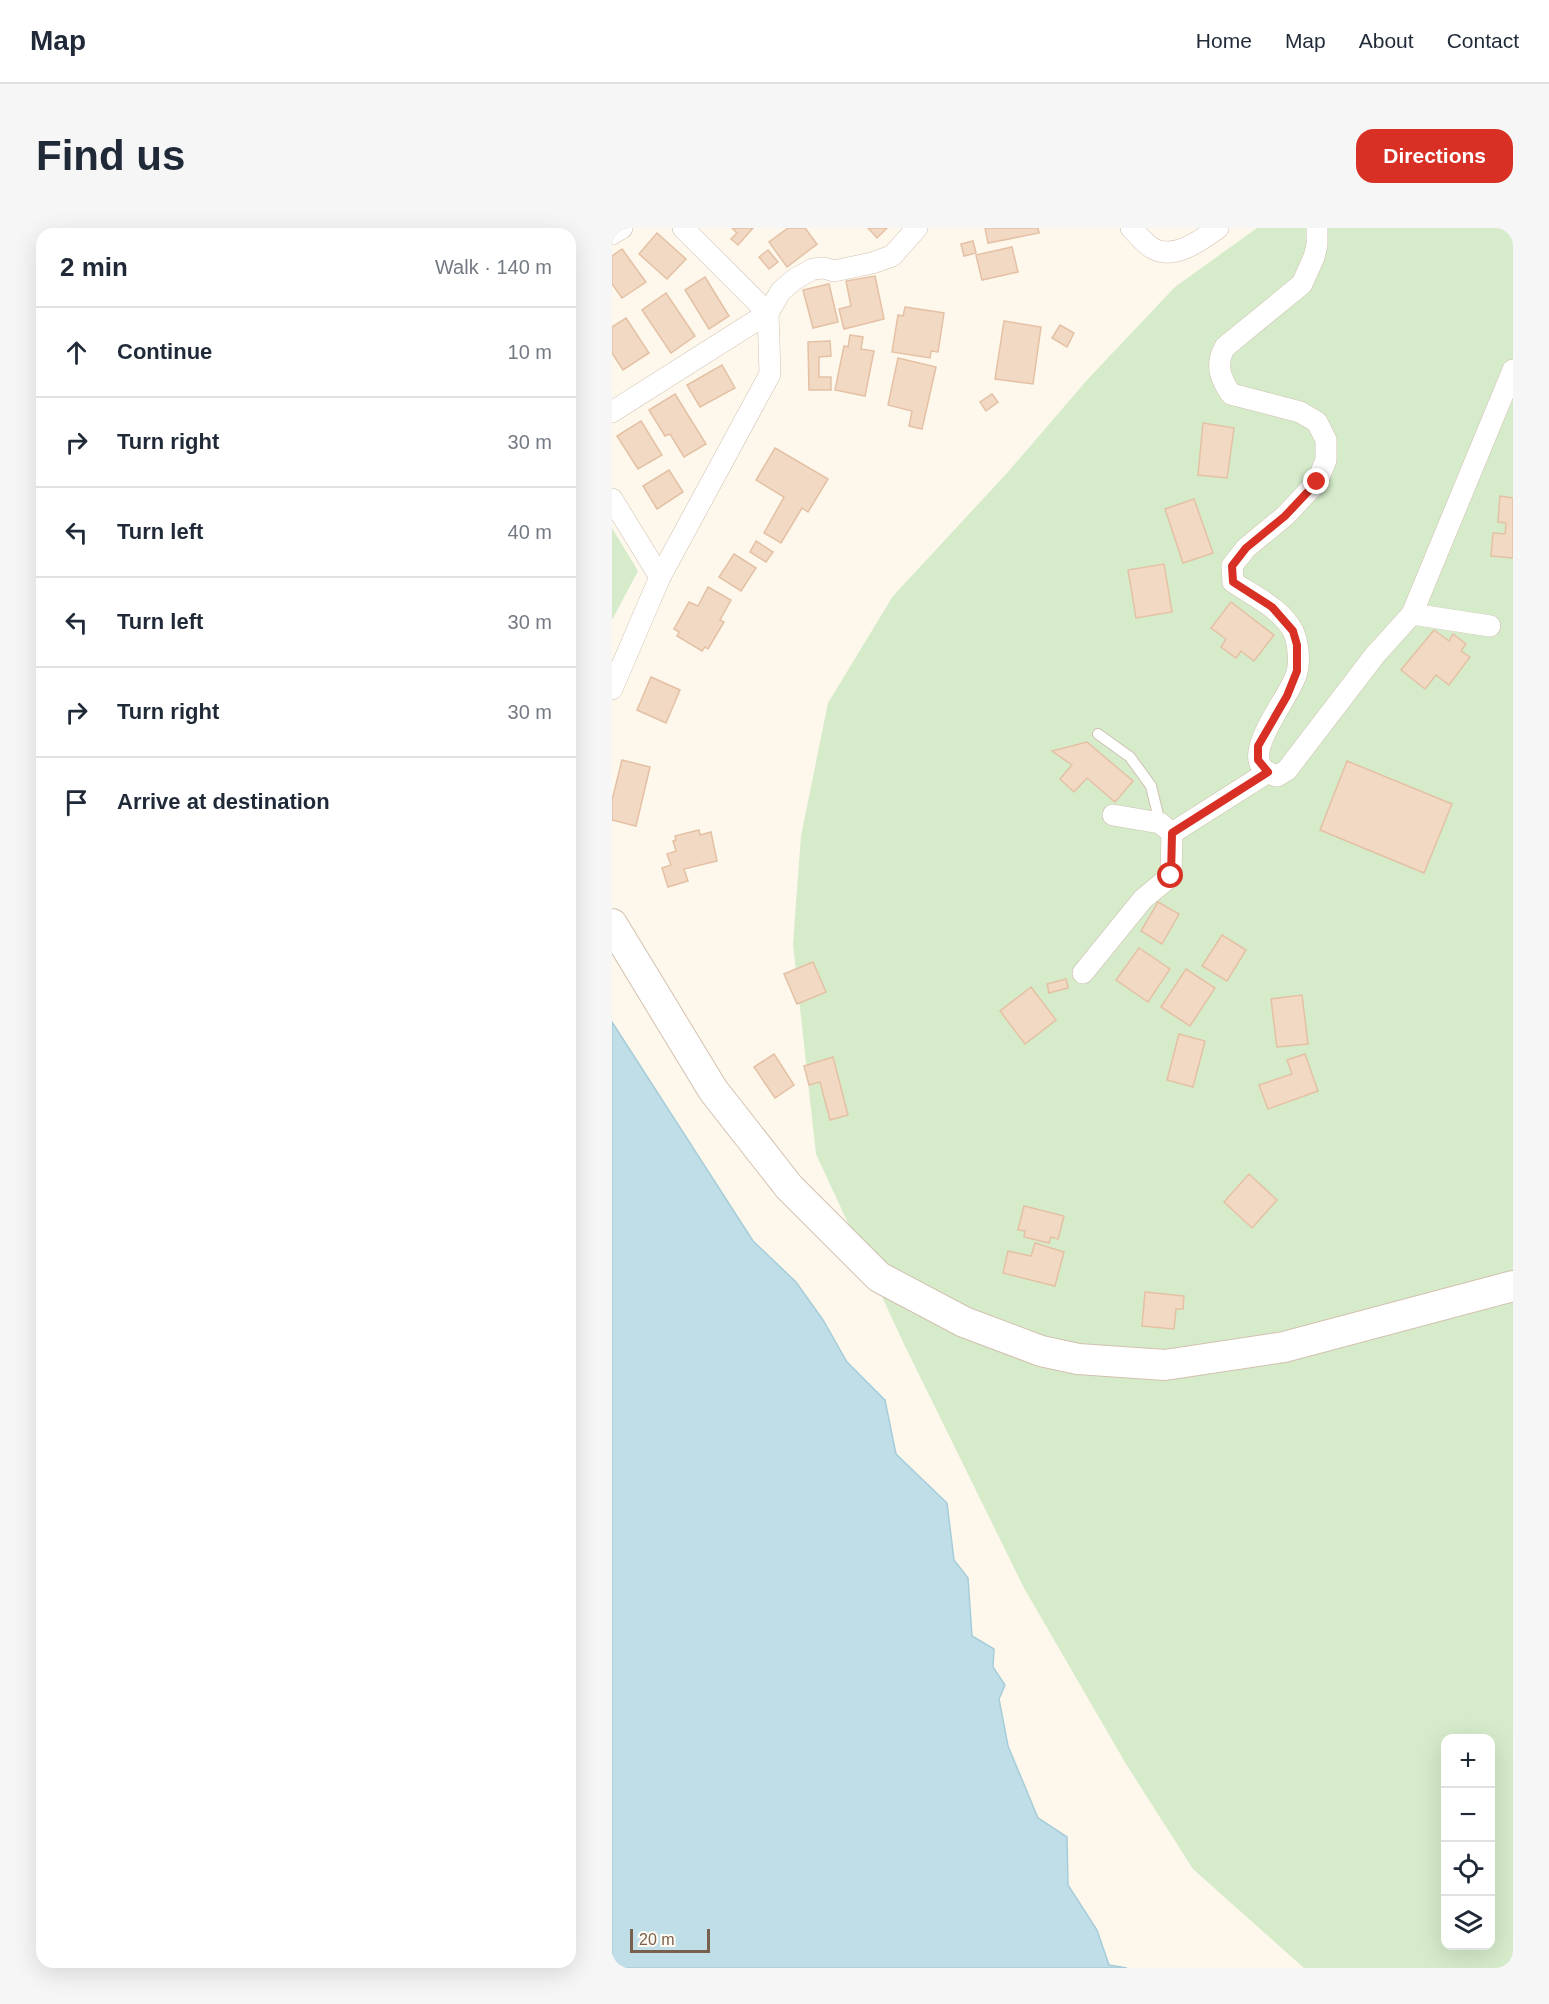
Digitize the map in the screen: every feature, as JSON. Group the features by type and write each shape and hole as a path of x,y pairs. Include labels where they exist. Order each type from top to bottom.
{"street":[{"path":"612,234 622,228"},
{"path":"612,689 660,577 770,374 768,313 683,228"},
{"path":"612,412 768,313 781,291 795,279 813,269 824,268 834,271 892,256 917,228"},
{"path":"1131,228 1153,249 1164,252 1177,251 1199,242 1218,228"},
{"path":"1317,228 1318,239 1314,257 1302,284 1225,347 1218,366 1231,394 1300,412 1317,422 1326,440 1326,460 1317,482 1285,516 1246,548 1232,566 1233,582 1272,607 1293,631 1297,645 1297,671 1287,696 1258,746 1258,760 1268,772 1277,776 1287,770 1375,655 1412,614 1513,370"},
{"path":"612,499 660,577"},
{"path":"1412,614 1490,626"},
{"path":"1113,815 1166,828 1268,772"},
{"path":"1083,974 1143,899 1171,876 1166,828"},
{"path":"612,924 713,1090 789,1187 879,1277 964,1322 1041,1351 1078,1359 1165,1365 1284,1347 1513,1286"}],"lane":[{"path":"1098,734 1130,757 1144,776 1166,828"}],"green space":[{"path":"1257,228 1513,228 1513,1968 1304,1968 1193,1869 1126,1764 1024,1588 903,1342 816,1154 793,944 801,836 828,703 893,596 1008,472 1087,380 1175,287"},
{"path":"612,528 638,571 612,620"}],"water":[{"path":"612,1022 753,1241 796,1282 823,1320 847,1362 885,1400 896,1454 947,1503 954,1560 968,1578 972,1636 994,1649 993,1667 1005,1685 999,1699 1008,1746 1038,1818 1067,1837 1068,1885 1097,1930 1109,1965 1127,1968 612,1968"}],"building":[{"path":"732,228 753,228 738,245 731,239 737,233"},
{"path":"788,228 805,228 817,244 787,267 769,242"},
{"path":"868,228 887,228 877,238"},
{"path":"985,228 1038,228 1039,233 988,243"},
{"path":"657,233 686,259 667,279 639,254"},
{"path":"973,241 976,253 964,256 961,244"},
{"path":"1012,247 1018,272 982,280 976,255"},
{"path":"622,249 646,282 622,298 612,284 612,256"},
{"path":"768,250 778,262 769,269 759,257"},
{"path":"875,276 884,319 844,329 839,309 851,306 846,281"},
{"path":"705,277 729,316 709,329 685,290"},
{"path":"829,284 838,322 813,328 803,290"},
{"path":"666,293 695,336 671,353 642,310"},
{"path":"905,307 944,313 938,352 931,351 930,358 892,352 898,315 903,316"},
{"path":"626,318 649,353 623,370 612,353 612,327"},
{"path":"1004,321 1041,327 1033,384 995,379"},
{"path":"1060,325 1074,333 1067,347 1052,338"},
{"path":"850,335 863,337 861,349 874,351 865,396 835,390 844,346 848,347"},
{"path":"830,341 831,356 819,357 819,377 831,377 831,390 809,390 808,342"},
{"path":"898,358 936,367 922,429 909,426 912,411 888,405"},
{"path":"722,365 735,388 700,407 687,385"},
{"path":"675,394 706,444 684,457 670,434 665,436 649,410"},
{"path":"992,394 998,402 986,411 980,402"},
{"path":"641,421 662,455 638,469 617,436"},
{"path":"1203,423 1234,428 1227,478 1198,475"},
{"path":"775,448 828,479 808,512 802,508 781,543 764,533 784,497 756,480"},
{"path":"669,470 683,492 657,509 643,486"},
{"path":"1500,496 1513,498 1513,558 1491,556 1493,533 1505,534 1506,523 1498,522"},
{"path":"1194,499 1213,553 1183,563 1165,509"},
{"path":"756,541 773,552 766,562 750,552"},
{"path":"734,554 756,568 741,591 719,577"},
{"path":"1164,564 1172,612 1136,618 1128,570"},
{"path":"708,587 731,600 720,620 724,622 708,649 705,647 702,651 677,636 679,632 674,629 689,602 698,606"},
{"path":"1231,602 1274,635 1254,661 1241,651 1236,658 1221,647 1226,639 1211,628"},
{"path":"1434,630 1449,641 1453,634 1466,644 1461,651 1470,657 1449,685 1436,675 1425,689 1401,670"},
{"path":"651,677 680,690 666,723 637,710"},
{"path":"1087,742 1133,781 1115,802 1087,778 1074,792 1060,779 1072,765 1052,751"},
{"path":"622,760 650,767 636,826 612,820 612,800"},
{"path":"1347,761 1452,804 1424,873 1320,830"},
{"path":"699,830 700,835 711,832 717,861 684,869 688,881 668,887 662,868 671,865 667,854 676,851 673,841 676,840 675,836"},
{"path":"1158,902 1179,914 1162,944 1141,931"},
{"path":"1222,935 1246,950 1227,981 1202,966"},
{"path":"1139,948 1170,969 1148,1002 1116,980"},
{"path":"813,962 826,992 797,1004 784,974"},
{"path":"1186,969 1215,988 1190,1026 1161,1007"},
{"path":"1066,979 1068,988 1049,993 1047,984"},
{"path":"1031,987 1056,1020 1025,1044 1000,1011"},
{"path":"1302,995 1308,1044 1277,1047 1271,999"},
{"path":"1179,1034 1205,1041 1193,1087 1167,1080"},
{"path":"774,1054 794,1085 775,1098 754,1067"},
{"path":"1305,1054 1318,1091 1268,1109 1259,1085 1292,1074 1287,1060"},
{"path":"833,1057 848,1115 830,1120 820,1082 809,1085 804,1066"},
{"path":"1249,1174 1277,1200 1252,1228 1224,1202"},
{"path":"1024,1206 1064,1216 1058,1239 1051,1237 1049,1243 1024,1237 1025,1231 1018,1230"},
{"path":"1035,1243 1064,1252 1055,1286 1003,1273 1008,1251 1031,1256"},
{"path":"1145,1292 1184,1296 1183,1309 1176,1309 1174,1329 1142,1326"}],"route":[{"path":"1171,876 1172,833 1268,772 1258,760 1258,746 1287,696 1297,671 1297,645 1293,631 1272,607 1233,582 1232,566 1246,548 1285,516 1317,482"}]}
